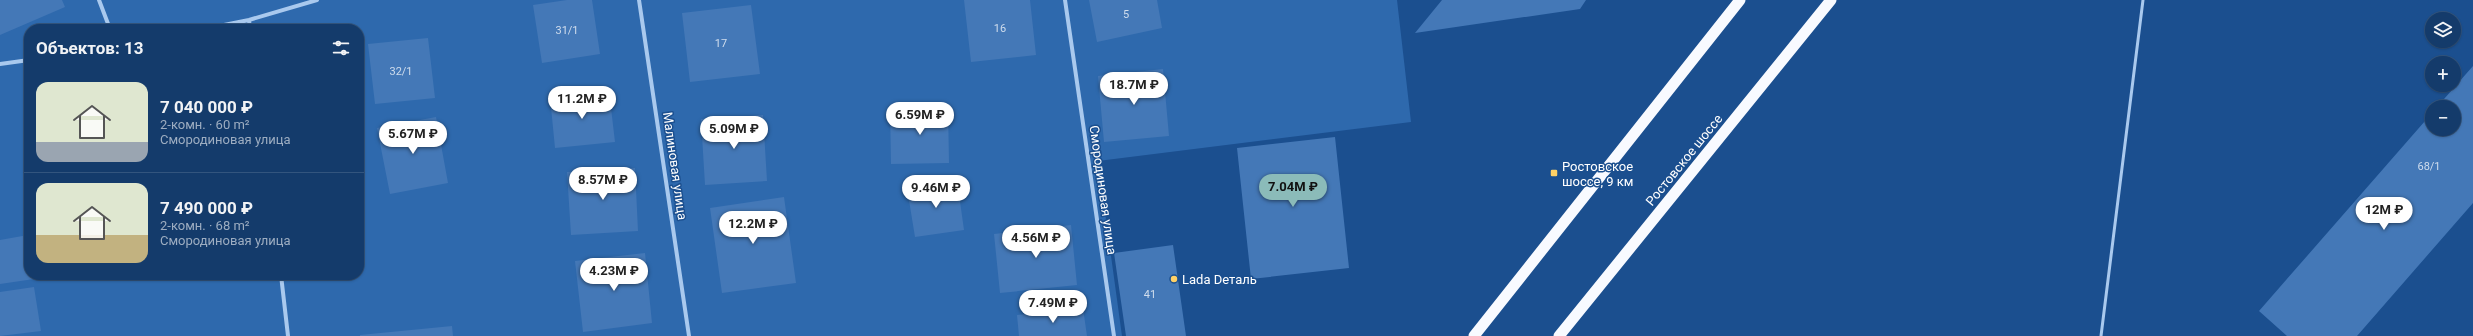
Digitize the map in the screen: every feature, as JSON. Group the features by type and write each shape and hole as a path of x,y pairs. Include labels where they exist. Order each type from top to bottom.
{"highway":[{"path":"1474,336 1740,0"},
{"name":"Ростовское шоссе","path":"1559,336 1831,0"}],"street":[{"path":"99,0 108,24"},
{"path":"229,24 249,20 317,0"},
{"name":"Малиновая улица","path":"639,0 689,336"},
{"name":"Смородиновая улица","path":"1065,0 1114,336"},
{"path":"249,20 249,24"},
{"path":"0,64 24,61"},
{"path":"282,280 288,336"}],"lane":[{"path":"2101,336 2143,0"}],"shaded area":[{"path":"0,0 1397,0 1411,122 1098,161 1122,336 0,336"}],"building":[{"path":"0,0 62,0 65,7 0,35"},
{"path":"567,0 592,0 600,54 542,63 533,5"},
{"path":"964,0 1030,0 1036,55 971,62"},
{"path":"1089,0 1157,0 1162,28 1097,42"},
{"path":"1442,0 1586,0 1580,9 1415,33"},
{"path":"751,5 760,74 690,82 682,13"},
{"path":"428,38 435,98 375,104 368,44"},
{"path":"2473,66 2473,203 2357,336 2287,336 2259,311 2425,121 2425,136 2461,136 2461,100 2443,100 2450,92 2461,92 2461,80"},
{"path":"1163,69 1169,136 1104,142 1098,76"},
{"path":"609,91 615,142 555,148 550,97"},
{"path":"948,107 949,163 891,164 890,108"},
{"path":"763,115 767,181 705,185 701,119"},
{"path":"436,117 448,183 390,194 377,128"},
{"path":"1335,137 1349,268 1251,279 1237,148"},
{"path":"635,168 638,231 571,235 567,172"},
{"path":"957,180 964,230 915,237 907,188"},
{"path":"784,197 796,283 722,293 710,208"},
{"path":"1071,225 1077,285 1000,293 994,234"},
{"path":"24,236 24,280 27,280 0,284 0,240"},
{"path":"1173,245 1186,336 1126,336 1114,253"},
{"path":"645,253 652,323 583,332 575,261"},
{"path":"34,287 41,331 0,336 0,292"},
{"path":"1083,308 1087,336 1019,336 1017,315"},
{"path":"452,326 453,336 360,336 360,335"}],"place":[{"name":"Ростовское шоссе, 9 км","path":"1554,173"},
{"name":"Lada Dеталь","path":"1174,279"}]}
